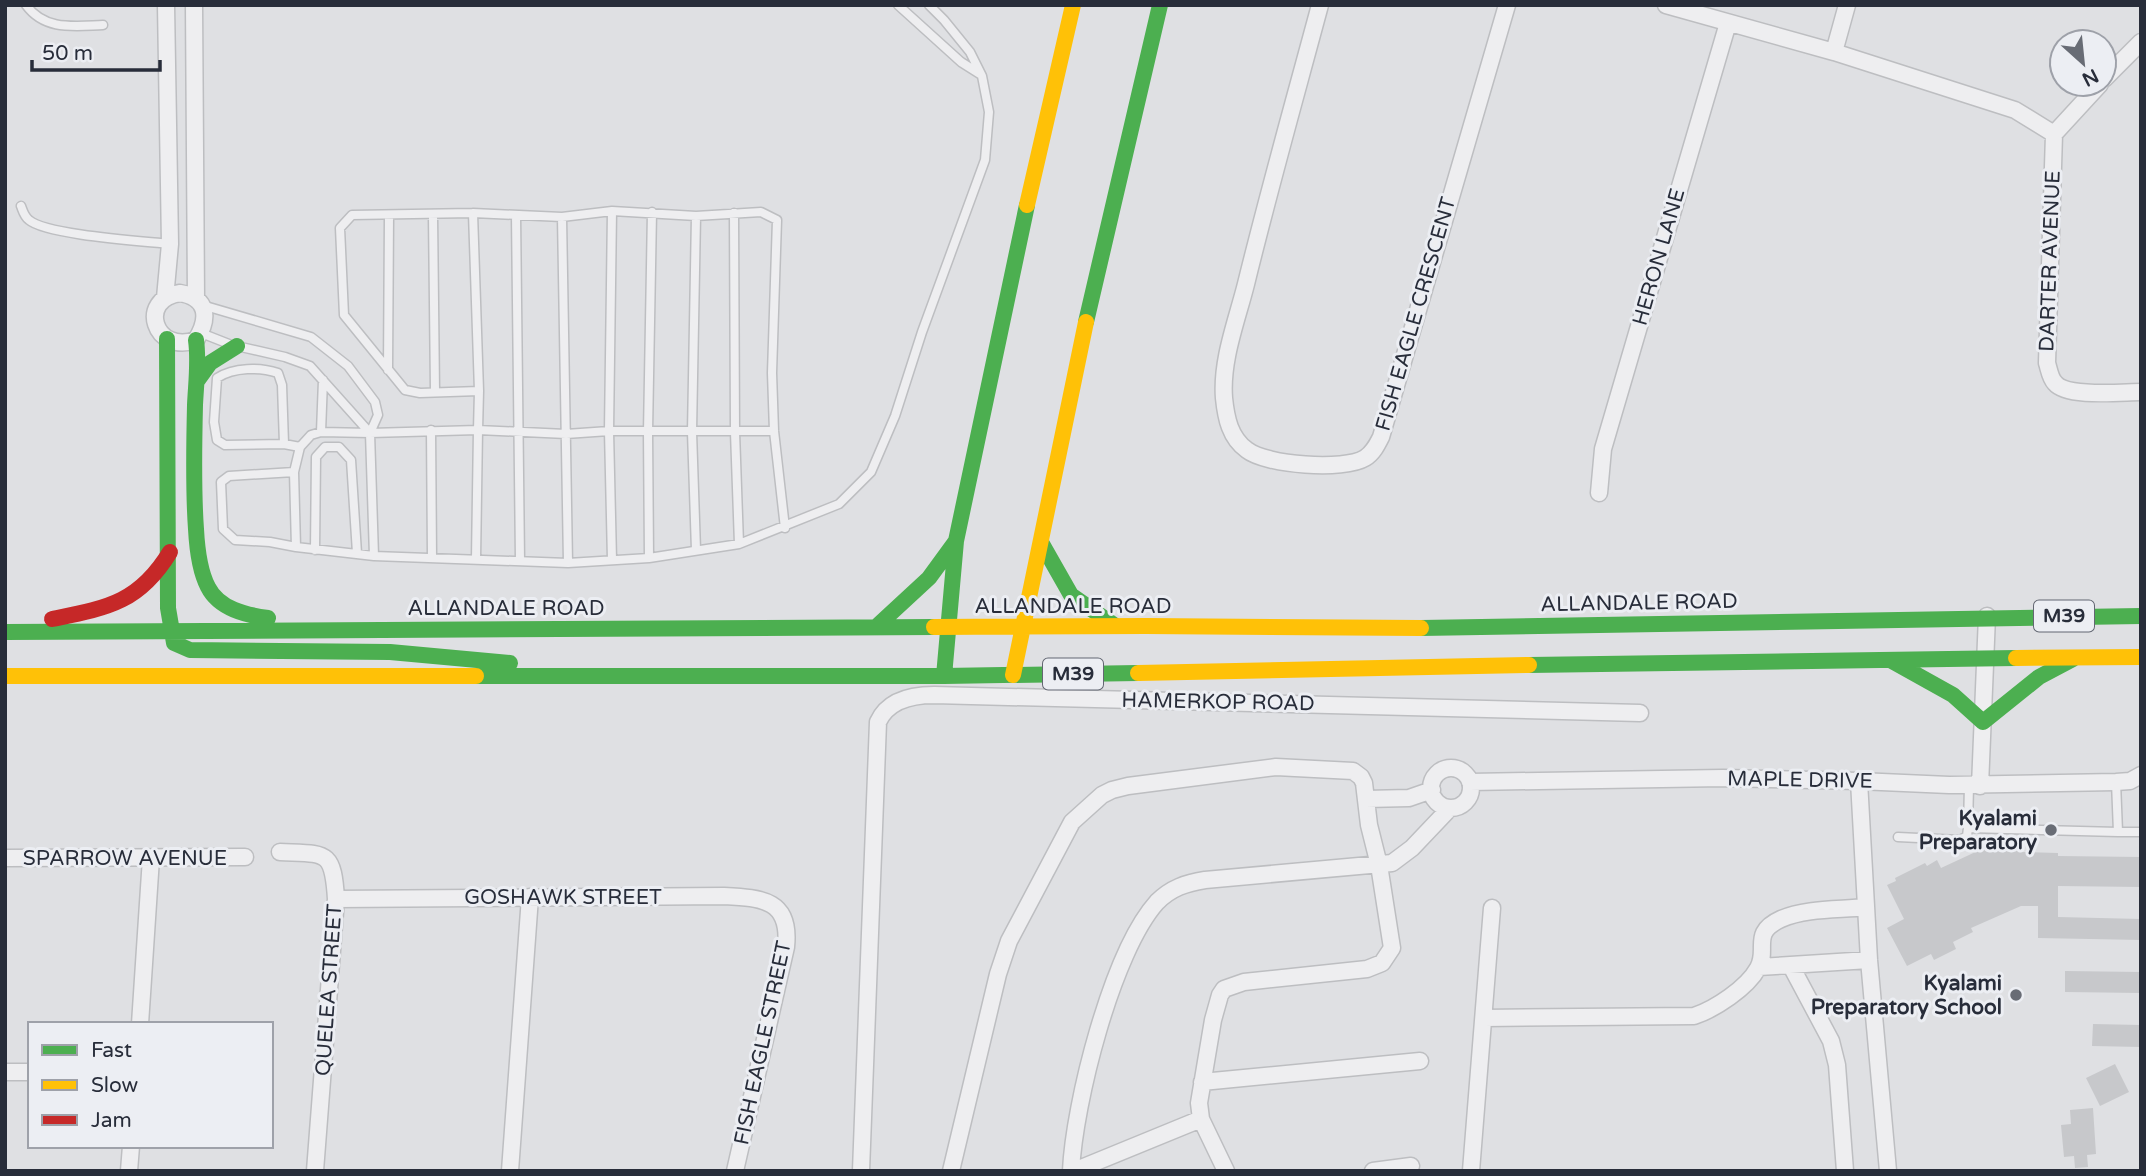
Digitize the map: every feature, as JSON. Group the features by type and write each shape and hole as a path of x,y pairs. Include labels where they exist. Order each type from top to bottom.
{"main road":[{"path":"944,676 956,541 1009,282 1073,5"},
{"path":"1013,675 1090,301 1160,5"},
{"path":"198,337 194,454 196,533 198,561 208,589 217,600 233,611 257,617 379,628"},
{"path":"167,339 170,552 167,601 169,630 174,643 190,650 379,651 470,657 595,676"},
{"path":"197,381 210,363 237,346"},
{"path":"876,627 923,585 956,541"},
{"path":"1042,544 1071,595 1114,625"},
{"path":"5,630 105,609 121,602 152,580 170,552"},
{"name":"ALLANDALE ROAD","path":"5,630 1024,628 1114,625 1497,627 2141,615"},
{"path":"1888,659 1953,695 1983,722 2039,677 2076,657"},
{"name":"M39","path":"5,676 944,676 2141,657"}],"street":[{"path":"166,5 170,244 165,298 156,311 155,319 157,327 167,339 182,343 198,337 205,321 199,302 194,5"},
{"name":"FISH EAGLE CRESCENT","path":"1320,5 1225,368 1224,397 1227,420 1233,436 1255,456 1266,460 1335,466 1366,458 1381,437 1507,5"},
{"path":"1666,5 1834,52 2015,110 2054,134 2087,98"},
{"path":"1699,5 1720,20"},
{"path":"1834,52 1847,5"},
{"name":"HERON LANE","path":"1599,493 1603,449 1720,20"},
{"path":"2118,65 2141,42"},
{"name":"DARTER AVENUE","path":"2054,134 2047,363 2050,374 2055,383 2070,392 2141,392"},
{"path":"165,298 180,293 199,302"},
{"path":"1975,785 1983,722 1987,616"},
{"name":"HAMERKOP ROAD","path":"861,1171 878,722 890,706 911,696 934,695 1640,713"},
{"path":"951,1171 1003,957 1067,830 1082,813 1102,796 1121,787 1276,767 1353,771 1363,780 1392,947 1382,963 1367,969 1244,982 1224,989 1213,1020 1199,1103 1201,1119 1226,1171"},
{"path":"1201,1119 1072,1171 1072,1145 1081,1103 1112,988 1126,954 1157,902 1185,883 1392,863 1402,858 1450,808 1463,804 1468,799 1471,793 1470,782 1462,771 1450,768 1438,773 1434,778 1432,790 1437,802 1450,808"},
{"name":"MAPLE DRIVE","path":"1470,782 1723,778 1975,785 2132,782"},
{"path":"1859,780 1869,960 1888,1171"},
{"path":"1366,799 1409,799 1432,790"},
{"name":"QUELEA STREET","path":"280,852 315,854 327,859 335,876 336,899 315,1171"},
{"name":"SPARROW AVENUE","path":"5,858 244,857"},
{"path":"139,1022 151,858"},
{"path":"510,1171 530,897"},
{"name":"GOSHAWK STREET","path":"336,899 751,897 769,902 784,915"},
{"path":"1484,1018 1694,1016 1728,998 1759,967 1763,933 1781,919 1805,913 1866,907"},
{"path":"1471,1171 1492,908"},
{"name":"FISH EAGLE STREET","path":"735,1171 786,947 784,915"},
{"path":"1759,967 1869,960"},
{"path":"1791,966 1831,1041 1837,1065 1845,1171"},
{"path":"1202,1082 1420,1062"},
{"path":"5,1072 28,1072"},
{"path":"129,1171 131,1148"},
{"path":"1373,1171 1411,1166"}],"lane":[{"path":"26,5 36,17 51,24 103,25"},
{"path":"898,5 961,62 982,76"},
{"path":"294,472 229,476 221,482 223,529 234,540 270,542 374,556 568,563 649,558 739,544 785,528 839,504 871,472 895,416 922,332 985,160 989,112 982,76 970,52 929,5"},
{"path":"21,206 25,216 38,225 99,237 170,244"},
{"path":"479,391 420,393 405,390 344,315 340,228 352,215 473,213 562,216 612,211 696,216 761,212 777,220 772,373 774,431 785,528"},
{"path":"612,211 609,431 612,560"},
{"path":"649,558 652,212"},
{"path":"473,213 479,391 476,559"},
{"path":"734,213 735,432 739,544"},
{"path":"433,215 435,391"},
{"path":"516,215 520,561"},
{"path":"388,371 390,216"},
{"path":"562,216 568,563"},
{"path":"696,216 692,432 696,550"},
{"path":"199,302 311,337 348,366 374,402 378,415 370,433 374,556"},
{"path":"198,337 285,357 310,366 370,433"},
{"path":"284,444 282,385 278,373 266,369 247,369 225,373 218,378 215,433 217,440 225,445 284,444 300,447"},
{"path":"321,432 323,380"},
{"path":"431,430 432,557"},
{"path":"296,547 294,472 300,447 312,435 321,432 478,430 566,434 609,431 774,431"},
{"path":"315,550 316,457 326,447 339,447 351,460 358,553"},
{"path":"2118,832 2132,782"},
{"path":"1898,836 1963,839 1967,836 1975,785"},
{"path":"1968,828 2141,832"}],"building":[{"path":"2010,836 2020,852 2058,853 2058,856 2141,857 2141,887 2058,886 2058,917 2141,919 2141,940 2038,938 2038,906 2021,906 1971,928 1973,932 1953,942 1956,949 1934,960 1931,954 1907,966 1887,928 1904,919 1887,885 1925,863 1927,866 1937,860 1941,868"},
{"path":"2065,971 2141,972 2141,993 2065,992"},
{"path":"2093,1024 2141,1025 2141,1047 2092,1046"},
{"path":"2115,1064 2129,1092 2100,1106 2086,1078"},
{"path":"2093,1108 2096,1154 2087,1155 2088,1167 2075,1168 2074,1156 2064,1157 2061,1125 2071,1124 2070,1110"}],"traffic: fast":[{"path":"1086,322 1160,5"},
{"path":"944,676 956,541 1027,205"},
{"path":"167,339 168,608 174,643 190,650 390,652 510,663"},
{"path":"196,340 194,483 196,536 201,566 208,587 219,601 242,613 268,618"},
{"path":"197,381 210,363 237,346"},
{"path":"876,627 929,578 956,541"},
{"path":"1042,544 1071,595 1114,625"},
{"path":"1421,628 2141,616"},
{"path":"5,632 934,627"},
{"path":"1529,665 2016,658"},
{"path":"1892,661 1953,695 1983,722 2039,677 2073,659"},
{"path":"476,676 944,676 1138,673"}],"traffic: slow":[{"path":"1027,205 1073,5"},
{"path":"1013,675 1086,322"},
{"path":"934,627 1421,628"},
{"path":"2016,658 2141,657"},
{"path":"1138,673 1529,665"},
{"path":"5,676 476,676"}],"traffic: jam":[{"path":"52,619 105,606 134,593 158,569 170,552"}],"place":[{"name":"Kyalami Preparatory","path":"2051,830"},
{"name":"Kyalami Preparatory School","path":"2016,995"}]}
